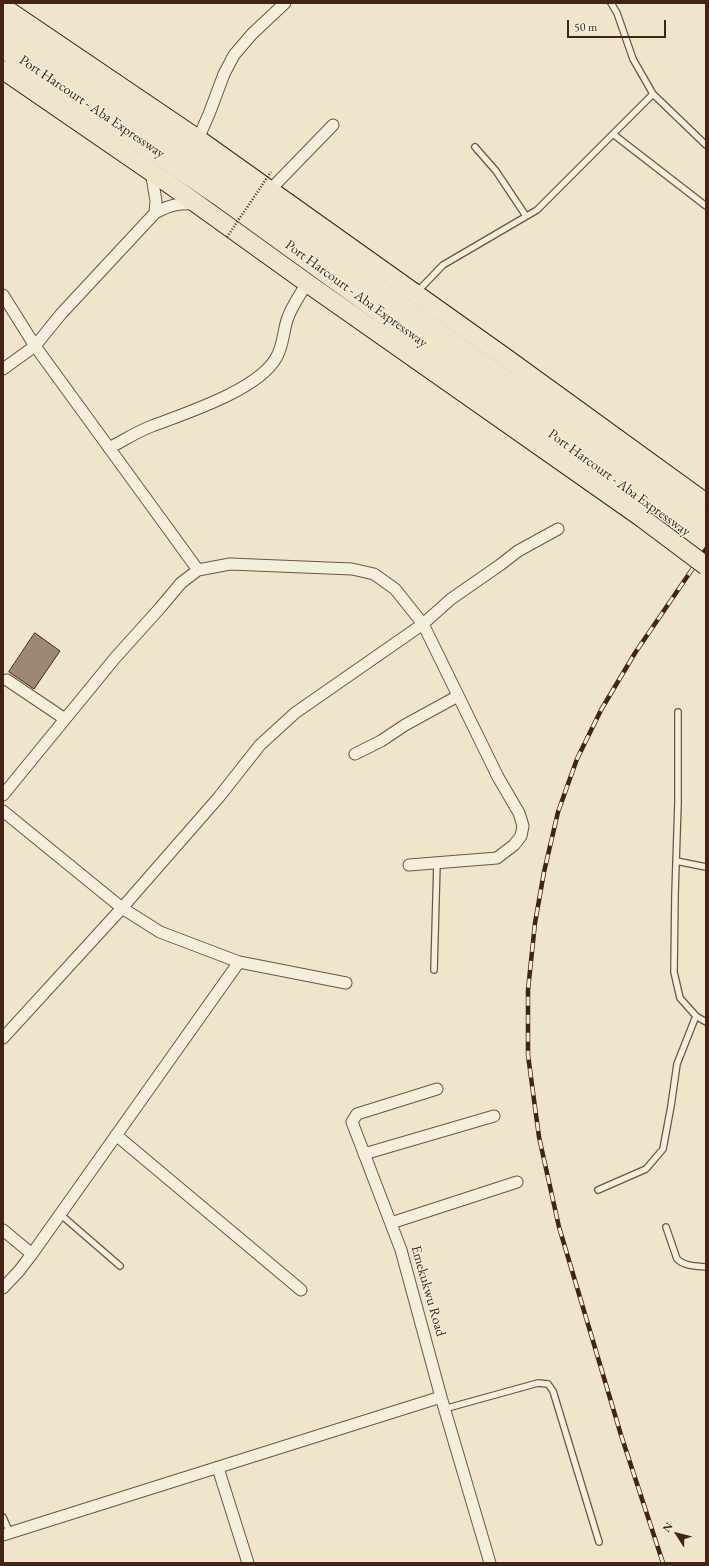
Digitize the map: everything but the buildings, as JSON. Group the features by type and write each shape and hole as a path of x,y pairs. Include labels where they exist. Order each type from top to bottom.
{"highway":[{"name":"Port Harcourt - Aba Expressway","path":"3,27 129,113 656,498 706,546"},
{"name":"Port Harcourt - Aba Expressway","path":"3,47 188,173 656,498 706,524"}],"main road":[{"path":"3,7 198,139 271,181 416,293 656,498 706,566"},
{"path":"3,70 151,171 307,283 656,498 706,504"}],"street":[{"path":"198,139 224,74 234,55 252,34 285,3"},
{"path":"271,181 333,124"},
{"path":"151,171 156,201 155,212"},
{"path":"3,369 35,346 61,314 155,212 171,205 182,203 198,204"},
{"path":"109,448 151,426 201,408 258,378 277,358 282,345 291,308 307,283"},
{"path":"3,295 35,346 198,570"},
{"path":"3,1038 122,908 219,797 260,745 296,713 423,624 451,599 518,551 558,529"},
{"path":"3,795 115,658 181,583 198,570 230,564 352,569 374,574 395,589 423,624 498,777 519,813 523,826 521,836 514,845 497,858 409,865"},
{"path":"7,680 65,719"},
{"path":"355,754 381,741 405,725 458,696"},
{"path":"3,811 122,908 160,932 239,962 346,983"},
{"path":"3,1288 32,1254 239,962"},
{"name":"Emekukwu Road","path":"437,1089 357,1114 352,1122 401,1250 444,1409 490,1563"},
{"path":"364,1154 494,1116"},
{"path":"116,1136 301,1290"},
{"path":"391,1224 517,1182"},
{"path":"3,1230 32,1254"},
{"path":"7,1534 441,1397"},
{"path":"218,1468 248,1563"}],"lane":[{"path":"611,3 617,13 633,59 653,94 706,145"},
{"path":"416,293 443,265 537,210 653,94"},
{"path":"613,134 706,206"},
{"path":"475,147 496,171 526,216"},
{"path":"678,712 678,803 674,972 680,998 696,1016 706,1022"},
{"path":"676,861 706,868"},
{"path":"434,970 437,863"},
{"path":"598,1190 646,1169 663,1149 677,1064 696,1016"},
{"path":"60,1214 120,1266"},
{"path":"666,1227 677,1259 680,1262 706,1267"},
{"path":"444,1409 538,1383 548,1384 553,1390 599,1542"},
{"path":"3,1517 7,1534"}],"path":[{"path":"227,237 271,181"}],"railway":[{"path":"663,1563 621,1435 559,1227 539,1137 528,1055 528,990 535,923 544,872 558,812 577,759 601,710 635,653 706,549"}]}
